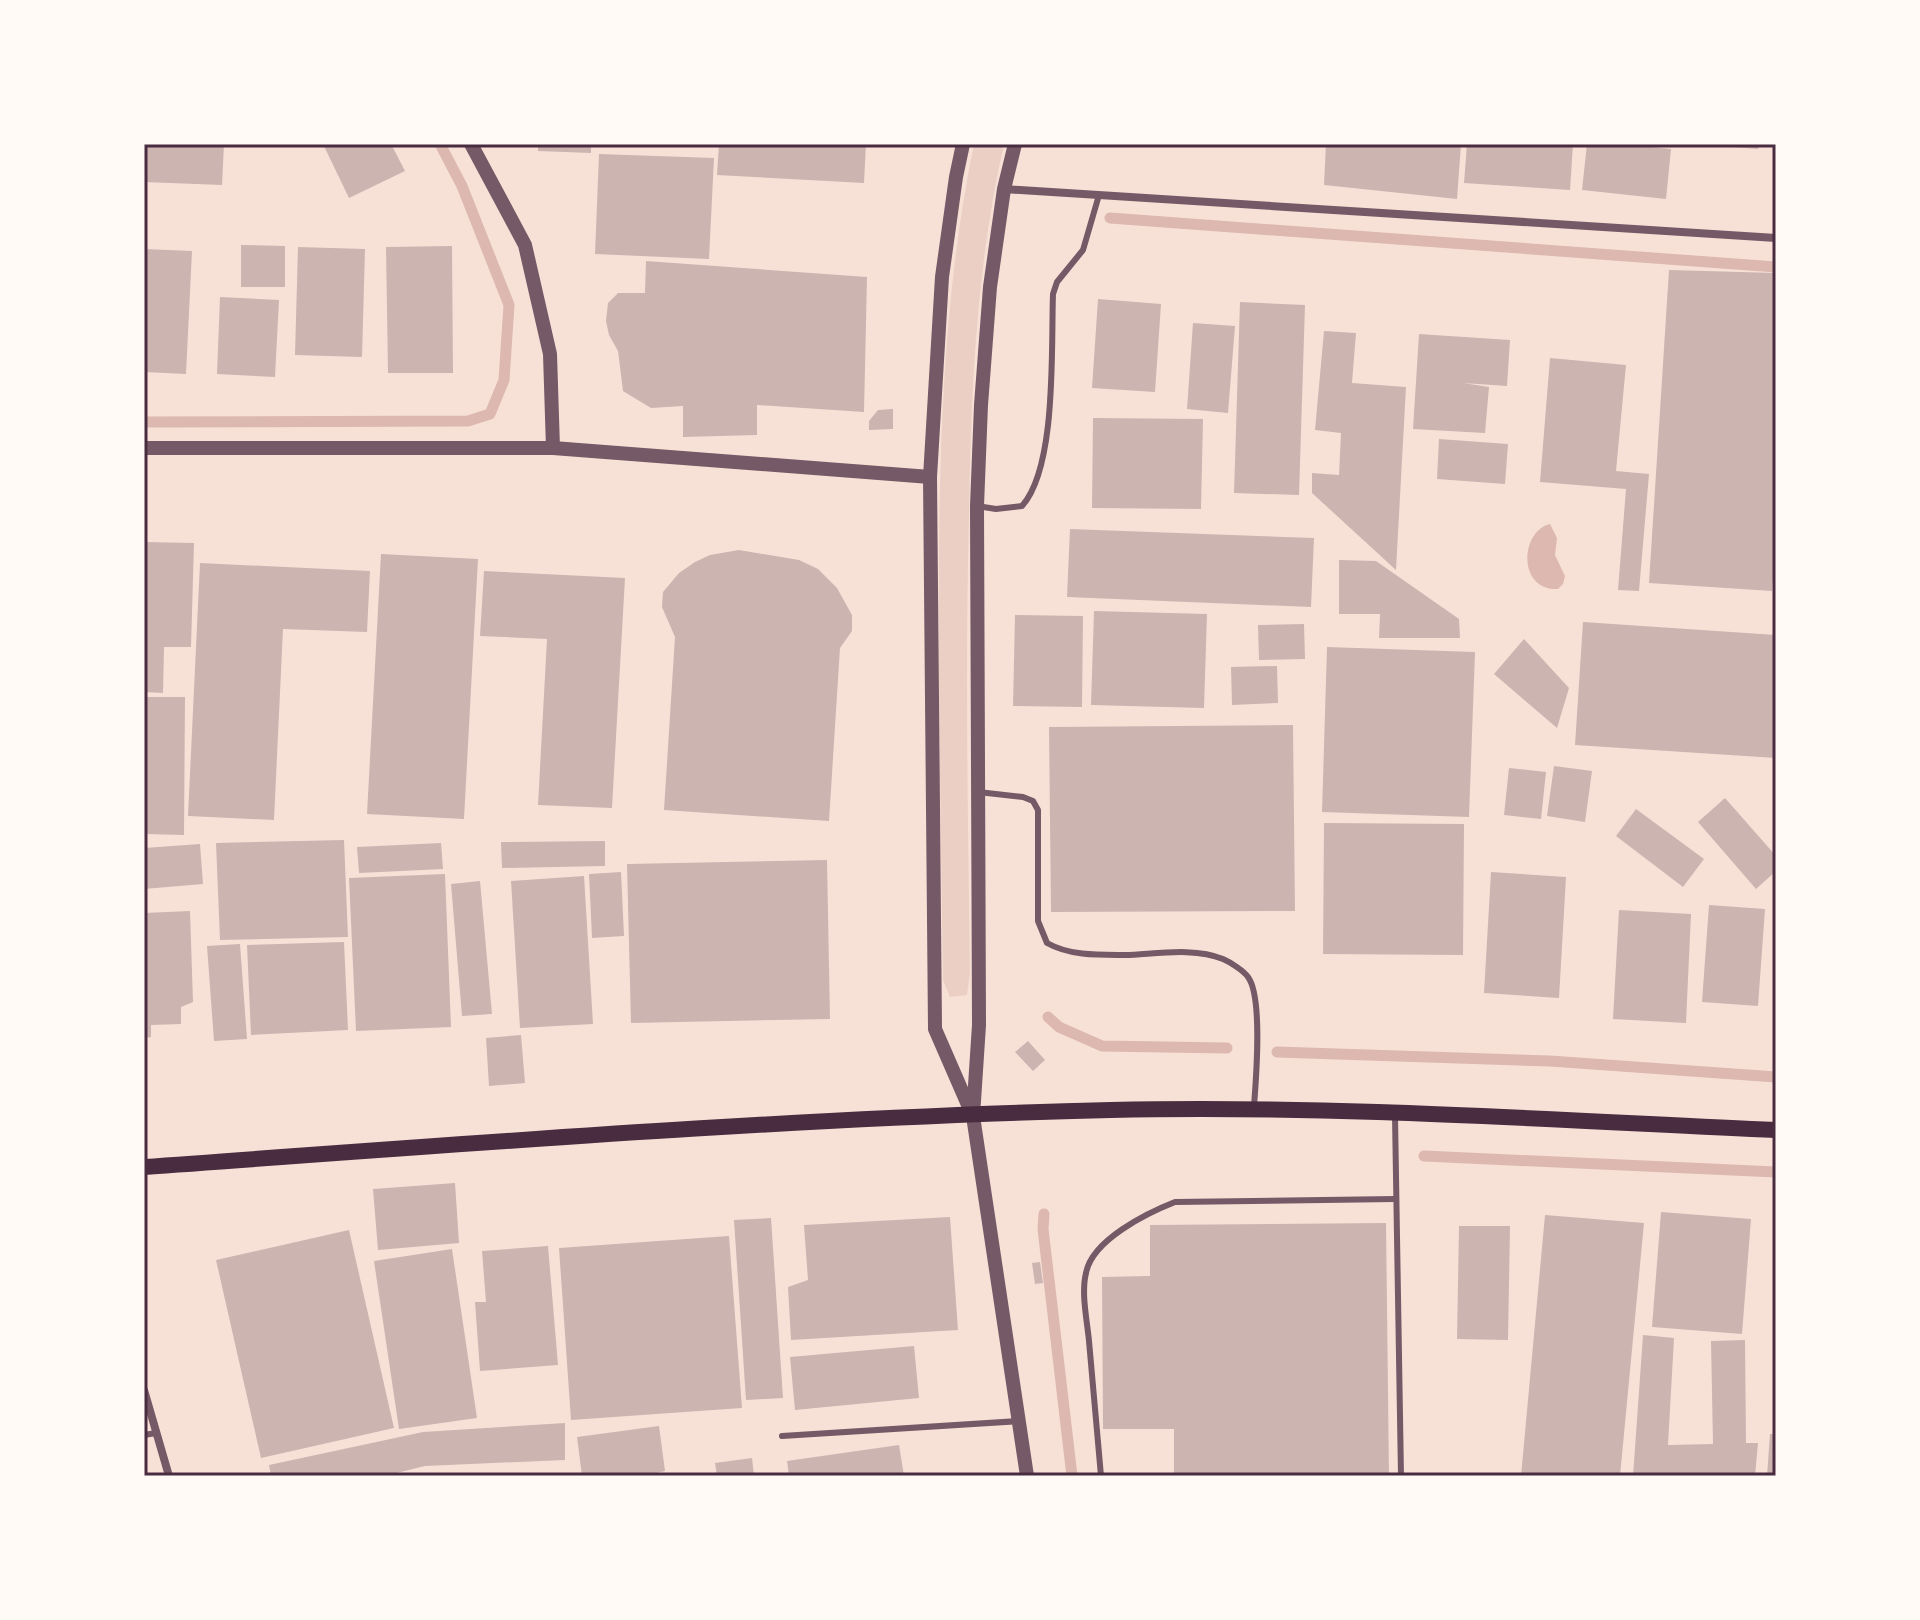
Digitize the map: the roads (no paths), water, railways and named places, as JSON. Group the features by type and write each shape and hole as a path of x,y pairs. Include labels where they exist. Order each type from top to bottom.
{"main road":[{"path":"144,1167 865,1118 1109,1110 1395,1112 1776,1130"}],"street":[{"path":"471,144 525,245 550,354 553,448"},
{"path":"963,144 942,277 930,477 935,1029 973,1116"},
{"path":"1015,144 1004,189 990,287 981,405 977,506 979,1025 973,1116 1027,1476"},
{"path":"1004,189 1776,238"},
{"path":"144,448 553,448 930,477"},
{"path":"144,1390 169,1476"}],"lane":[{"path":"977,506 996,509 1022,506 1032,495 1046,437 1053,294 1057,282 1083,250 1099,195"},
{"path":"977,792 1023,797 1033,801 1038,810 1038,921 1047,943 1063,952 1114,955 1190,952 1225,959 1249,978 1256,1010 1257,1036 1254,1110"},
{"path":"1395,1112 1401,1476"},
{"path":"1101,1476 1086,1313 1086,1272 1096,1255 1116,1234 1146,1214 1175,1202 1395,1199"},
{"path":"782,1436 1020,1421"},
{"path":"144,1435 156,1433"}],"waterway":[{"path":"144,422 468,421 490,414 504,380 509,305 462,186 440,144"},
{"path":"1110,218 1776,267"},
{"path":"1048,1017 1059,1027 1102,1046 1227,1048"},
{"path":"1277,1052 1550,1061 1776,1077"},
{"path":"1424,1156 1776,1172"},
{"path":"1044,1214 1043,1229 1072,1476"}]}
